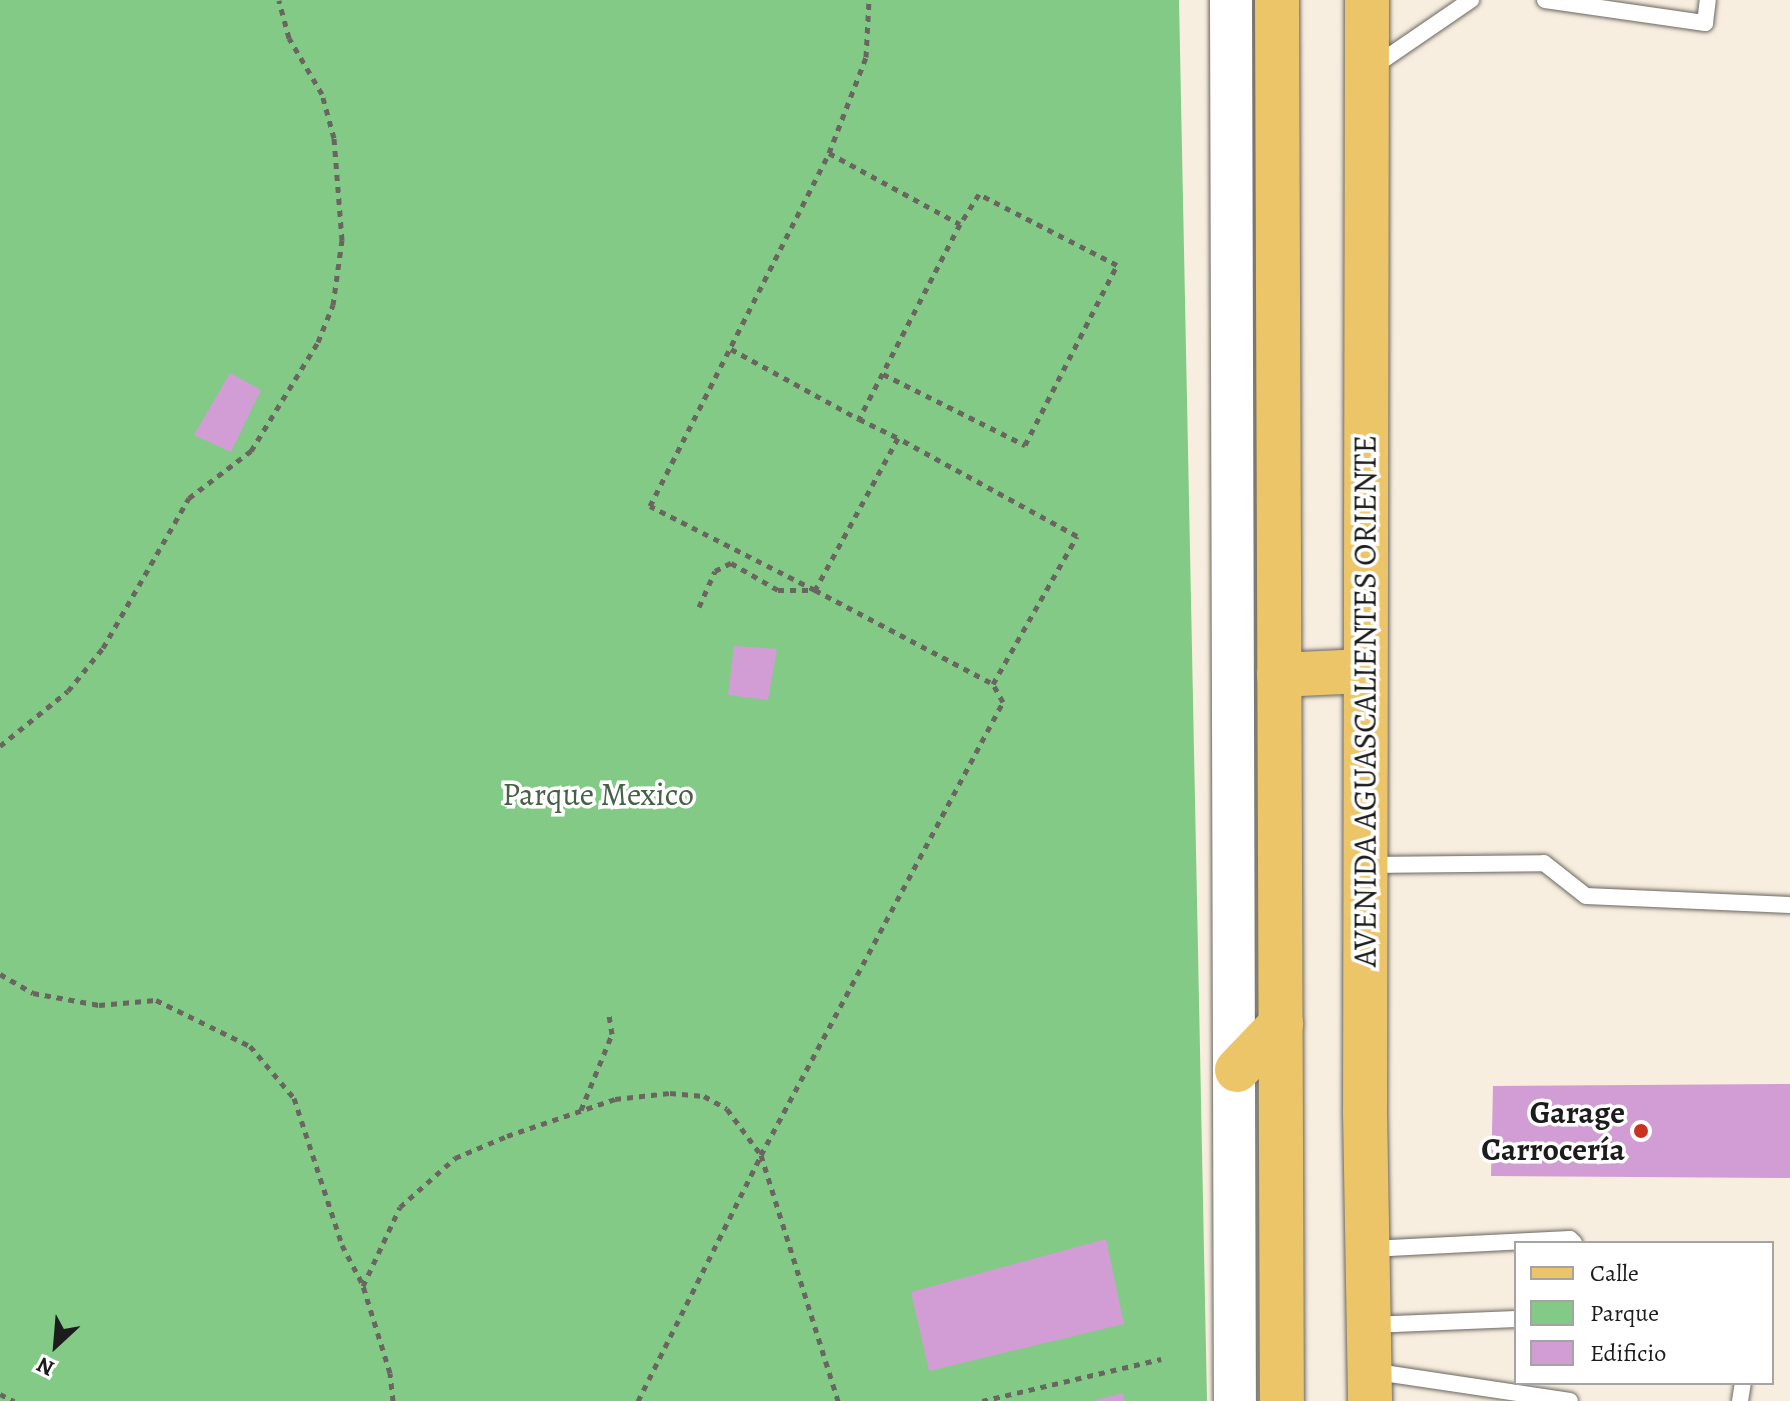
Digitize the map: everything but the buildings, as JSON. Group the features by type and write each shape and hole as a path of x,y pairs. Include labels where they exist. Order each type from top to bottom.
{"main road":[{"path":"1277,0 1282,1401"},
{"name":"AVENIDA AGUASCALIENTES ORIENTE","path":"1367,0 1364,865 1370,1386"},
{"path":"1279,675 1364,671"},
{"path":"1237,1070 1281,1024"}],"street":[{"path":"1231,0 1237,1070 1235,1401"}],"lane":[{"path":"1368,70 1471,0"},
{"path":"1545,0 1705,23 1708,0"},
{"path":"1364,865 1544,863 1586,896 1790,905"},
{"path":"1529,1241 1572,1241"},
{"path":"1367,1249 1514,1242"},
{"path":"1368,1326 1514,1319"},
{"path":"1370,1386 1570,1401"}],"path":[{"path":"0,746 68,691 103,648 189,498 251,451 318,342 333,305 342,240 334,138 322,94 289,38 279,0"},
{"path":"638,1401 761,1155 1003,702 993,684 650,506 829,153 866,57 869,0"},
{"path":"829,153 960,224"},
{"path":"859,419 960,224 979,194 1117,265 1025,445 883,374"},
{"path":"731,349 1077,536 993,684"},
{"path":"815,590 898,438"},
{"path":"699,607 715,571 731,563 778,590 815,590"},
{"path":"0,974 33,993 99,1005 156,1000 250,1046 294,1098 342,1245 363,1286 390,1373 393,1401"},
{"path":"580,1111 609,1047 609,1014"},
{"path":"363,1286 400,1207 424,1182 455,1158 615,1099 670,1093 704,1096 727,1109 761,1155 838,1401"},
{"path":"982,1401 1161,1359"},
{"path":"0,1394 14,1401"}],"green space":[{"name":"Parque Mexico","path":"0,0 1179,0 1207,1401 0,1401"}],"place":[{"name":"Garage Carrocería","path":"1641,1131"}]}
